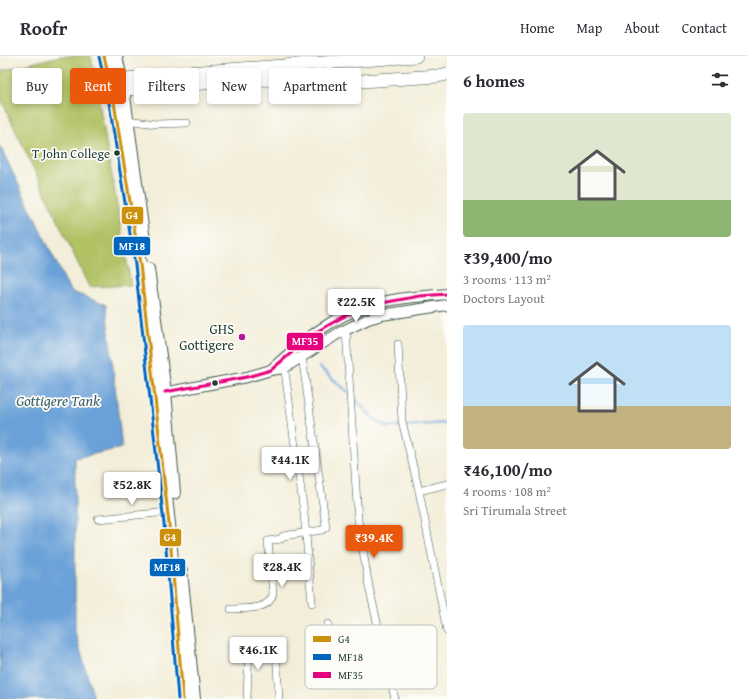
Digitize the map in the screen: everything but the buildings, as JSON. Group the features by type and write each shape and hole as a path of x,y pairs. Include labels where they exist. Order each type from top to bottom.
{"highway":[{"path":"126,83 161,75 416,56"},
{"path":"126,85 256,79 346,82 438,76 447,74"}],"main road":[{"path":"104,56 109,68"},
{"path":"116,56 116,68"},
{"path":"119,104 140,264 160,393 194,699"},
{"path":"122,104 127,120 155,310 167,512 183,699"},
{"path":"284,363 316,332 343,317 371,305 420,296 447,294"},
{"path":"160,393 247,377 271,370 302,356 368,319 382,315 447,305"}],"street":[{"path":"127,120 156,124 187,123"},
{"path":"346,330 358,520 369,587 378,625"},
{"path":"398,344 403,426 419,491 447,631"},
{"path":"231,609 260,607 272,600 273,594 268,541 281,539 283,536 322,530 326,527 302,356"},
{"path":"284,363 306,533 312,603"},
{"path":"419,491 447,484"},
{"path":"98,519 167,512"},
{"path":"247,699 249,642"},
{"path":"276,648 279,699"},
{"path":"393,689 395,699"}],"green space":[{"path":"60,56 91,56 93,68 70,68 70,104 99,104 131,285 89,287 0,97 0,71"}],"water":[{"name":"Gottigere Tank","path":"0,146 70,291 106,305 122,448 75,458 75,631 94,699 0,699"}],"waterway":[{"path":"319,367 348,392"},
{"path":"352,396 374,419 388,427 447,423"}],"transit line":[{"name":"G4","path":"104,56 112,90 140,264 169,524 183,699"},
{"name":"MF18","path":"99,57 107,91 135,265 164,524 178,699"},
{"name":"MF35","path":"165,392 247,377 271,370 316,332 343,317 371,305 420,296 447,294"}],"place":[{"name":"T John College","path":"117,153"},
{"name":"GHS Gottigere","path":"242,337"}]}
